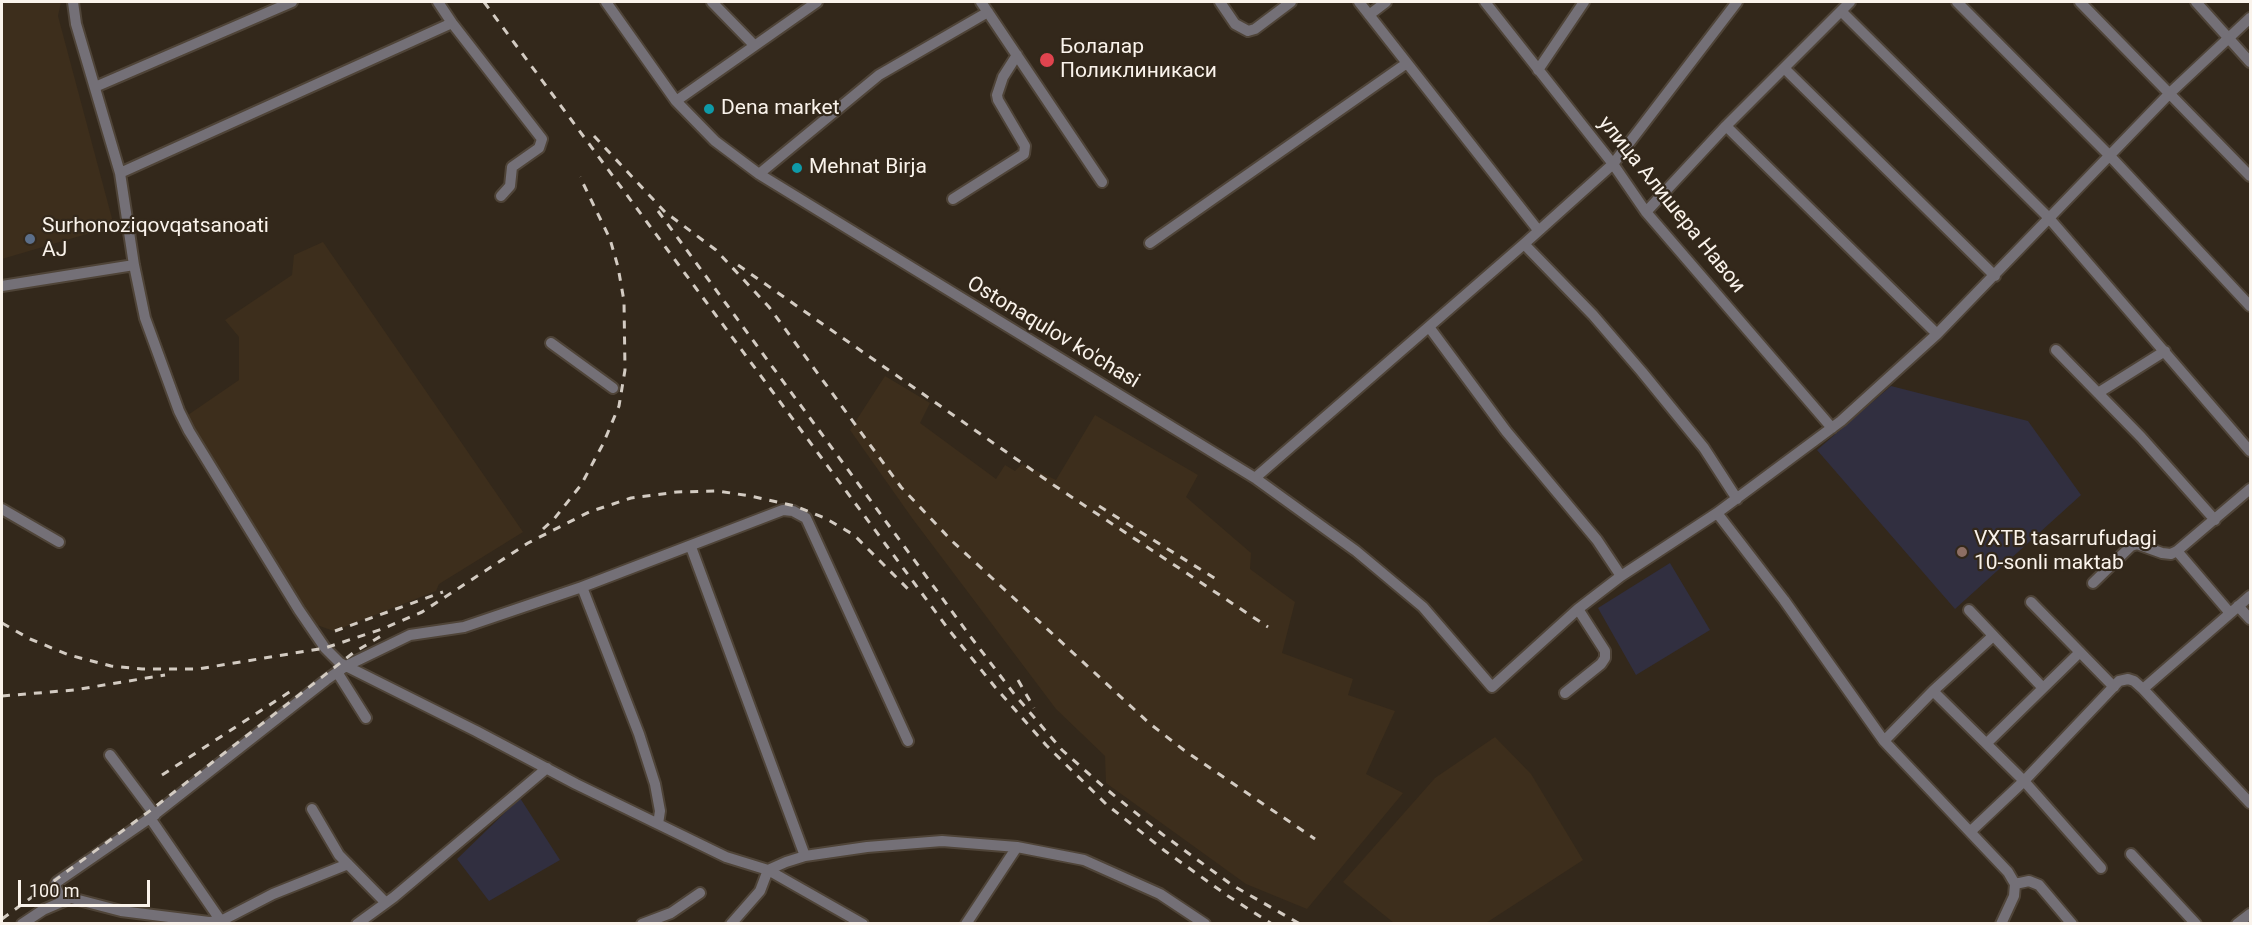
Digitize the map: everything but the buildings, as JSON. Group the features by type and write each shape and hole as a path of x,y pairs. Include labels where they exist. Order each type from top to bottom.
{"street":[{"path":"73,2 76,24 120,173 134,265 146,318 179,411 298,610 325,648 340,663 366,718"},
{"path":"94,87 292,2"},
{"path":"438,2 543,138 539,148 512,167 510,186 501,196"},
{"name":"Ostonaqulov ko'chasi","path":"606,2 676,101 715,141 759,174 1255,478 1356,551 1423,607 1492,687 1578,609"},
{"path":"712,2 754,45"},
{"path":"676,101 817,2"},
{"path":"981,2 1102,182"},
{"path":"1220,2 1235,24 1248,31 1255,29 1291,2"},
{"path":"1359,2 1538,230"},
{"path":"1369,15 1386,2"},
{"name":"улица Алишера Навои","path":"1485,2 1613,164 1646,212 1832,428"},
{"path":"1538,70 1584,2"},
{"path":"1255,478 1613,164 1737,2"},
{"path":"1646,212 1726,126 1850,2"},
{"path":"1958,2 2109,155 2250,306"},
{"path":"2080,2 2250,176"},
{"path":"2196,2 2250,62"},
{"path":"1841,11 2048,217 2250,451"},
{"path":"759,174 879,75 988,12"},
{"path":"1566,693 1605,658 1605,651 1578,609 1621,576 1737,499 1832,428 1937,334 2170,93 2250,18"},
{"path":"120,173 452,23"},
{"path":"953,199 1022,157 1026,150 997,95 1017,55"},
{"path":"1150,243 1407,63"},
{"path":"1784,68 1995,276"},
{"path":"1726,126 1937,334"},
{"path":"1524,244 1593,315 1642,372 1704,448 1737,499"},
{"path":"2,286 134,265"},
{"path":"1429,327 1506,431 1597,540 1621,576"},
{"path":"551,343 613,388"},
{"path":"2056,350 2215,520"},
{"path":"2098,393 2165,351"},
{"path":"2093,583 2131,546 2137,544 2171,554 2177,551 2250,489"},
{"path":"2,509 59,542"},
{"path":"62,900 55,886 57,882 152,817 341,669 410,635 464,627 582,587 783,510 793,511 806,518 908,741"},
{"path":"1717,513 1784,600 1884,741 2008,872 2015,884 2014,896 2001,924"},
{"path":"691,546 805,856"},
{"path":"2177,551 2234,610 2250,619"},
{"path":"582,587 649,764 658,799 658,824"},
{"path":"2143,689 2250,596"},
{"path":"2031,602 2114,687"},
{"path":"1970,610 2043,688"},
{"path":"1884,741 1933,691 1993,636"},
{"path":"1987,743 2080,652"},
{"path":"341,669 726,857 768,870 863,924"},
{"path":"1971,831 2024,781 2119,681 2128,679 2143,689 2250,804"},
{"path":"1933,691 2024,781 2101,868"},
{"path":"110,755 222,922"},
{"path":"357,924 386,903 547,768"},
{"path":"312,809 339,855 386,903"},
{"path":"730,924 760,891 768,870 805,856 867,847 942,841 1017,847 1084,860 1160,894 1205,924"},
{"path":"966,924 1017,847"},
{"path":"2131,854 2196,924"},
{"path":"22,924 62,900 75,898 121,911 222,922 273,894 348,864"},
{"path":"2015,884 2029,881 2039,885 2072,924"},
{"path":"642,924 671,913 699,892"}],"shaded area":[{"name":"Surhonoziqovqatsanoati AJ","path":"2,2 61,2 58,16 114,226 2,259"},
{"path":"323,242 523,532 439,584 436,591 334,631 311,623 185,417 239,380 239,337 225,320 292,275 294,255"},
{"path":"885,376 930,403 920,423 996,479 1005,465 1015,471 1022,464 1056,480 1095,415 1198,475 1186,497 1251,553 1250,569 1295,602 1282,653 1353,679 1348,695 1395,711 1366,774 1403,793 1307,909 1246,884 1106,783 1105,756 1056,709 912,518 850,430"},
{"name":"VXTB tasarrufudagi 10-sonli maktab","path":"1891,386 2028,421 2081,495 1955,609 1817,450"},
{"path":"1670,563 1710,630 1636,675 1598,608"},
{"path":"1495,737 1531,774 1583,860 1486,923 1394,923 1343,882 1435,778"},
{"path":"520,798 560,860 489,901 457,859"}],"railway":[{"path":"484,2 949,630 995,687 1046,745 1106,804 1165,851 1272,924"},
{"path":"594,136 665,212 716,250 769,307 901,487 952,541 1149,723 1185,751 1315,839"},
{"path":"543,529 581,485 603,444 619,406 625,370 624,301 618,267 610,239 580,177"},
{"path":"658,211 970,636 1015,695 1062,750 1162,834 1232,885 1300,924"},
{"path":"738,265 1055,486 1268,627"},
{"path":"2,623 30,639 69,655 111,666 142,669 198,669 325,648 382,629 422,612 528,543 589,512 631,498 677,492 718,491 750,496 795,506 825,518 854,535 910,591"},
{"path":"1099,506 1219,581"},
{"path":"335,631 443,592"},
{"path":"2,919 151,810 353,653 386,633"},
{"path":"2,696 74,690 165,675"},
{"path":"1018,680 1034,708"},
{"path":"162,775 294,689"}],"place":[{"name":"Болалар Поликлиникаси","path":"1047,60"},
{"name":"Dena market","path":"709,109"},
{"name":"Mehnat Birja","path":"797,168"},
{"name":"Surhonoziqovqatsanoati AJ","path":"30,239"},
{"name":"VXTB tasarrufudagi 10-sonli maktab","path":"1962,552"}]}
